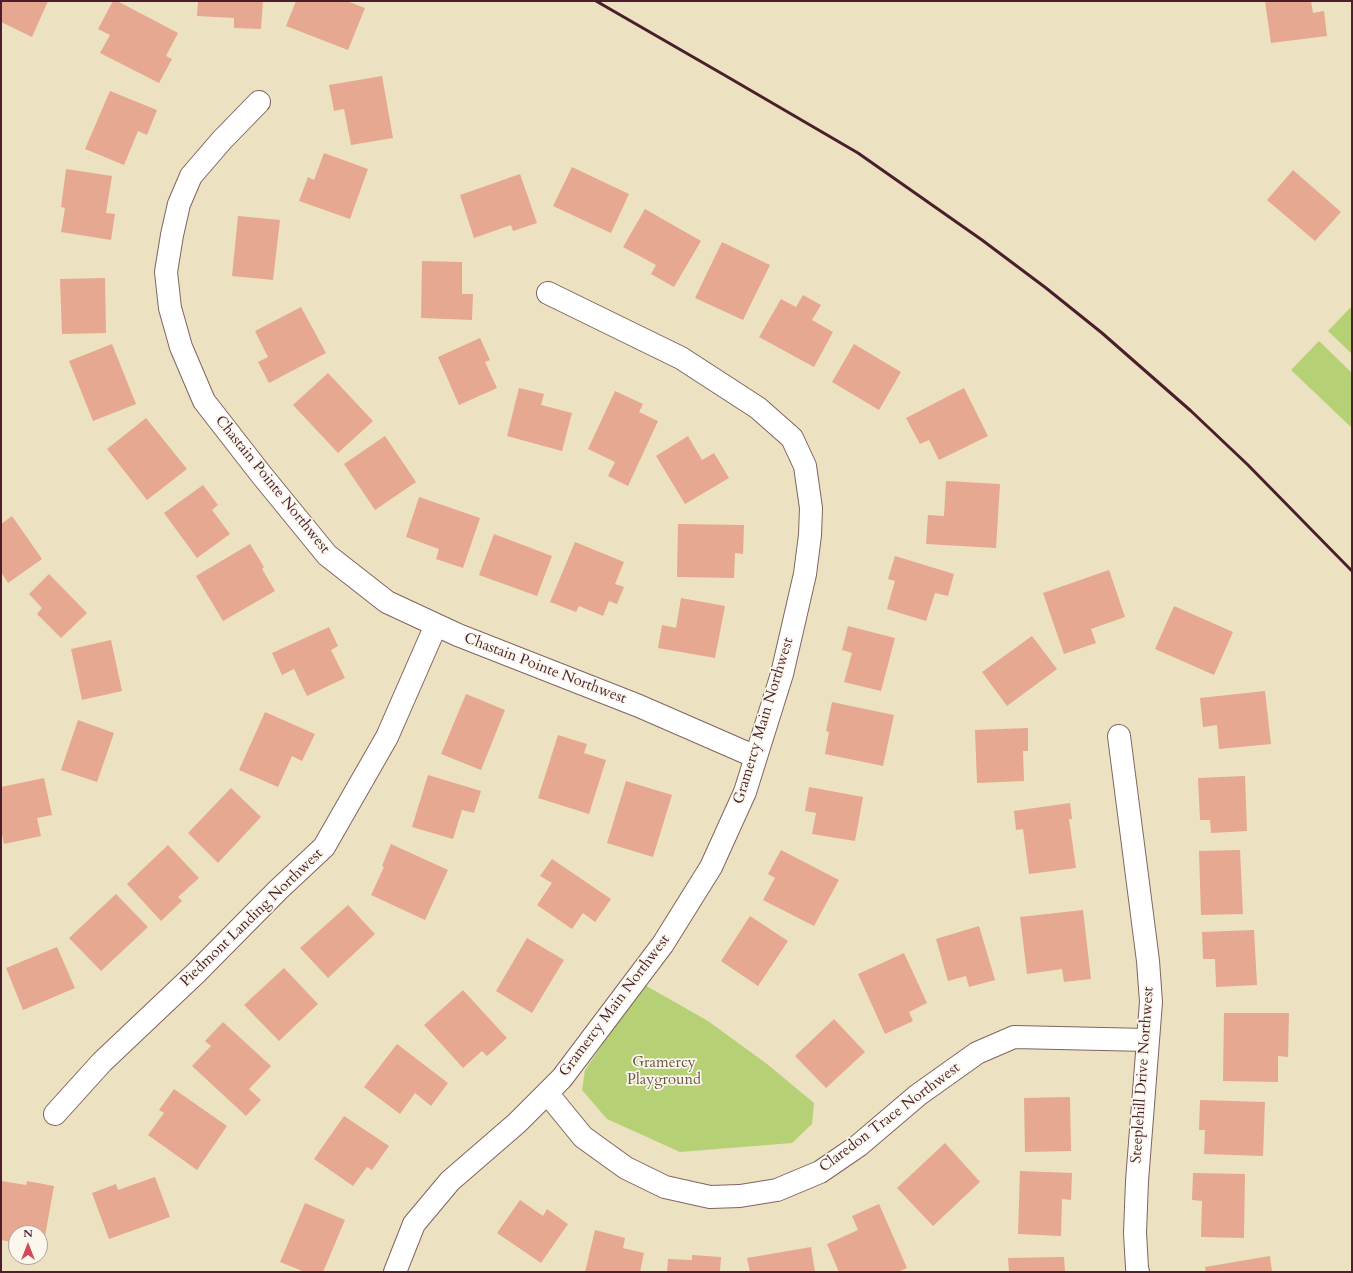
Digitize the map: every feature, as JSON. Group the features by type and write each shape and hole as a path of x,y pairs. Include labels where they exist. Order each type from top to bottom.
{"street":[{"name":"Chastain Pointe Northwest","path":"259,102 222,140 191,176 179,204 172,235 166,272 170,308 181,347 204,401 327,555 388,602 458,635 639,706 756,756"},
{"name":"Gramercy Main Northwest","path":"395,1272 414,1224 450,1181 517,1123 562,1078 663,944 711,867 745,792 782,674 805,574 810,535 811,508 805,466 792,438 758,408 682,358 548,293"},
{"name":"Piedmont Landing Northwest","path":"55,1114 102,1062 196,973 278,890 324,847 387,737 436,625"},
{"name":"Steeplehill Drive Northwest","path":"1119,736 1148,961 1151,1002 1136,1181 1136,1268 1138,1272"},
{"name":"Claredon Trace Northwest","path":"547,1093 584,1137 626,1168 665,1187 710,1197 740,1196 777,1190 820,1172 858,1146 918,1095 976,1053 1014,1038 1147,1040"}],"green space":[{"path":"1352,306 1352,354 1328,331"},
{"path":"1319,341 1352,373 1352,428 1291,370"},
{"name":"Gramercy Playground","path":"643,984 708,1021 767,1064 814,1103 812,1124 792,1143 680,1152 607,1119 582,1090 585,1070"}],"building":[{"path":"1,1 48,1 32,37 1,22"},
{"path":"113,1 117,1 178,33 166,56 172,59 159,83 100,53 110,35 98,29"},
{"path":"198,1 263,1 261,29 234,28 234,18 197,16"},
{"path":"296,1 347,1 365,8 348,50 286,26"},
{"path":"1265,1 1311,1 1313,13 1324,11 1327,36 1271,43"},
{"path":"382,76 393,138 351,145 344,109 334,111 329,85"},
{"path":"110,91 157,110 147,135 138,131 124,165 85,149"},
{"path":"324,153 368,169 350,219 299,201 308,177 314,180"},
{"path":"572,167 629,194 611,233 553,206"},
{"path":"66,169 112,176 106,213 115,214 111,240 61,232 65,208 61,207"},
{"path":"1293,170 1341,212 1315,241 1267,200"},
{"path":"520,174 537,223 513,231 511,225 474,238 460,195"},
{"path":"645,209 701,241 674,287 651,274 656,265 623,247"},
{"path":"238,216 280,220 273,280 232,276"},
{"path":"722,242 770,265 743,320 695,298"},
{"path":"422,261 462,262 462,294 473,294 472,320 421,318"},
{"path":"105,278 106,333 62,334 60,279"},
{"path":"803,295 821,305 812,320 833,332 814,367 759,337 781,299 796,307"},
{"path":"301,307 326,353 269,383 258,362 268,357 255,331"},
{"path":"480,338 490,360 485,362 497,388 459,405 438,357"},
{"path":"112,344 136,404 93,421 69,361"},
{"path":"854,344 901,372 879,410 832,382"},
{"path":"328,373 373,421 338,453 293,405"},
{"path":"519,388 544,394 541,405 572,413 562,451 507,436"},
{"path":"964,388 988,436 939,460 929,440 920,444 906,418"},
{"path":"615,391 643,404 639,412 658,421 628,486 608,476 615,462 588,449"},
{"path":"146,418 187,469 147,500 107,449"},
{"path":"385,436 416,482 375,510 344,464"},
{"path":"688,436 702,460 714,453 729,478 685,504 656,456"},
{"path":"946,481 1000,484 996,548 926,544 928,515 944,516"},
{"path":"203,485 218,505 212,510 230,534 197,558 164,513"},
{"path":"419,497 480,518 463,568 436,559 439,549 406,537"},
{"path":"12,516 42,559 8,583 1,572 1,524"},
{"path":"678,524 744,525 743,554 735,553 734,578 677,577"},
{"path":"494,534 552,556 537,596 479,575"},
{"path":"575,542 624,562 615,584 624,587 617,604 609,601 603,616 579,606 576,612 550,602"},
{"path":"250,544 264,567 262,569 275,591 223,621 196,576"},
{"path":"895,556 954,574 948,596 935,593 926,621 887,609 895,581 888,579"},
{"path":"1109,570 1125,617 1091,629 1096,643 1064,654 1043,593"},
{"path":"49,574 87,613 61,638 37,614 42,608 29,594"},
{"path":"681,598 725,606 715,658 658,648 662,625 676,628"},
{"path":"1174,606 1233,632 1214,675 1155,649"},
{"path":"848,626 895,638 881,691 844,682 852,653 842,650"},
{"path":"329,627 338,646 331,650 345,678 307,696 294,669 282,675 272,653"},
{"path":"1032,636 1057,669 1007,706 982,672"},
{"path":"111,640 122,691 82,700 71,649"},
{"path":"1265,691 1271,744 1219,749 1217,725 1203,727 1200,698"},
{"path":"466,694 505,710 481,770 441,754"},
{"path":"832,702 894,715 883,766 825,754 829,732 826,731"},
{"path":"265,712 315,734 302,761 292,756 278,787 239,770"},
{"path":"78,720 114,733 97,782 61,770"},
{"path":"1028,728 1028,751 1023,751 1024,781 977,783 975,730"},
{"path":"558,735 587,744 584,753 606,760 589,814 538,798"},
{"path":"428,775 481,791 474,813 462,810 453,839 412,827"},
{"path":"1245,776 1247,831 1211,833 1210,820 1200,820 1198,778"},
{"path":"44,778 52,815 37,818 41,836 4,844 1,829 1,787"},
{"path":"626,781 672,795 653,857 607,843"},
{"path":"809,787 863,797 855,841 812,834 816,813 805,811"},
{"path":"231,788 261,817 218,863 188,833"},
{"path":"1070,803 1072,819 1069,819 1076,868 1029,874 1023,829 1016,830 1014,811"},
{"path":"391,844 448,870 425,920 371,895 384,867 382,866"},
{"path":"168,845 199,878 178,897 182,901 161,921 127,884"},
{"path":"781,850 839,880 814,926 763,900 775,878 768,874"},
{"path":"1240,850 1243,914 1201,915 1199,851"},
{"path":"552,859 611,899 595,922 583,913 572,929 537,905 552,883 540,876"},
{"path":"116,894 148,927 101,971 69,938"},
{"path":"348,905 375,934 328,978 300,948"},
{"path":"1083,910 1091,979 1064,982 1062,969 1027,974 1020,917"},
{"path":"750,916 788,941 758,986 721,961"},
{"path":"979,926 995,980 969,987 966,976 948,981 936,939"},
{"path":"1254,930 1257,985 1216,987 1215,959 1203,959 1202,932"},
{"path":"527,938 564,960 532,1013 496,991"},
{"path":"57,947 75,988 23,1010 6,968"},
{"path":"904,953 927,1003 909,1012 913,1021 885,1034 858,974"},
{"path":"284,968 318,1004 279,1041 244,1005"},
{"path":"463,990 507,1038 487,1056 482,1051 463,1068 424,1025"},
{"path":"1224,1013 1289,1013 1288,1057 1278,1056 1278,1082 1223,1081"},
{"path":"834,1019 865,1052 826,1088 795,1056"},
{"path":"223,1022 271,1066 249,1089 261,1100 246,1116 192,1066 211,1046 205,1041"},
{"path":"397,1044 448,1083 431,1106 415,1093 400,1114 364,1087"},
{"path":"174,1089 227,1126 197,1170 148,1135 164,1113 159,1110"},
{"path":"1070,1097 1071,1151 1025,1152 1024,1098"},
{"path":"1200,1100 1265,1102 1263,1156 1204,1154 1205,1130 1199,1130"},
{"path":"344,1116 389,1146 372,1170 367,1167 353,1186 314,1159"},
{"path":"945,1143 980,1182 933,1226 897,1188"},
{"path":"1020,1171 1072,1173 1071,1200 1062,1199 1061,1236 1018,1234"},
{"path":"1193,1173 1245,1174 1244,1238 1201,1237 1202,1201 1192,1200"},
{"path":"155,1177 170,1217 109,1239 92,1193 116,1184 118,1190"},
{"path":"1,1181 26,1185 27,1181 54,1186 47,1225 8,1225 8,1241 1,1240"},
{"path":"520,1200 543,1216 547,1209 568,1224 541,1263 497,1233"},
{"path":"305,1203 345,1220 323,1272 305,1272 280,1262"},
{"path":"879,1204 907,1268 898,1272 839,1272 827,1244 858,1230 852,1216"},
{"path":"595,1230 625,1238 623,1248 644,1253 640,1272 585,1272"},
{"path":"811,1247 815,1272 750,1272 747,1258"},
{"path":"692,1255 721,1257 720,1272 667,1272 668,1259 692,1260"},
{"path":"1270,1256 1272,1272 1206,1272 1205,1267"},
{"path":"1064,1257 1065,1272 1009,1272 1008,1258"}],"railway":[{"path":"596,1 858,153 982,240 1046,288 1102,333 1191,411 1248,465 1352,571"}]}
